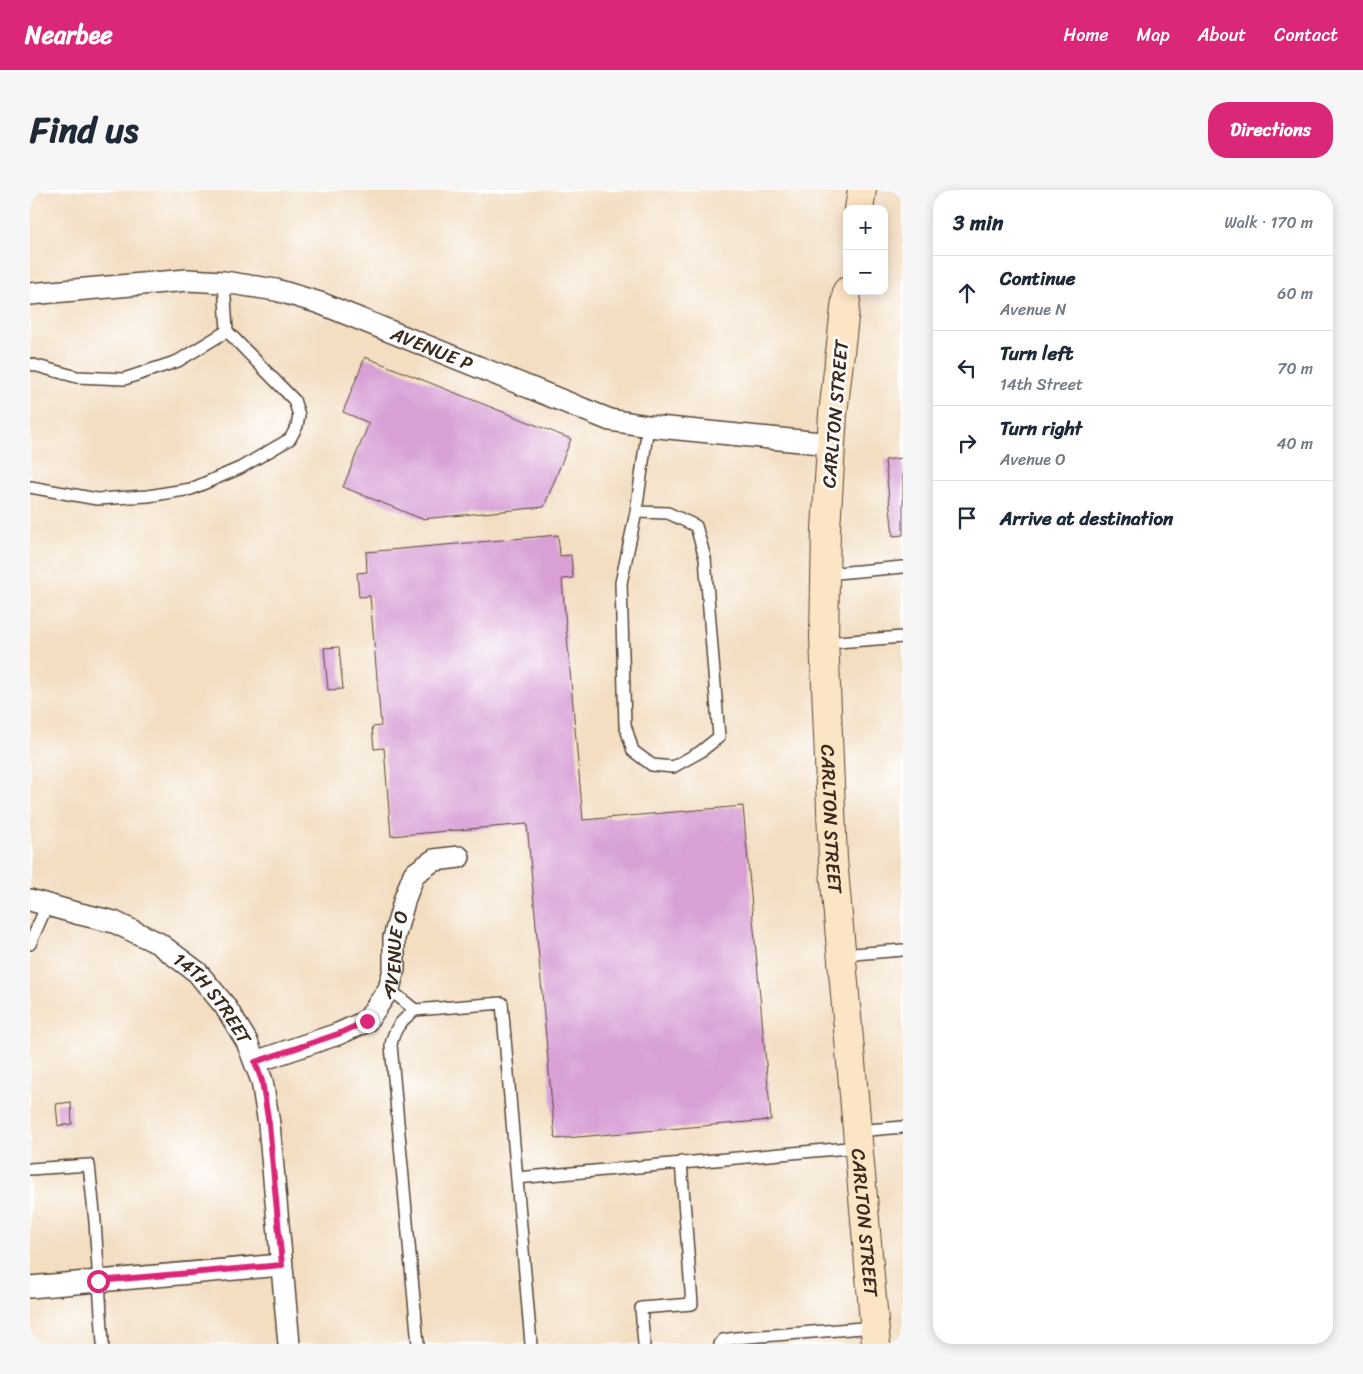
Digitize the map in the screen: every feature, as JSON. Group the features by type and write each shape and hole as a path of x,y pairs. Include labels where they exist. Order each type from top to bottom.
{"street":[{"path":"860,205 862,190"},
{"name":"AVENUE P","path":"30,294 187,280 224,282 276,290 320,303 610,420 648,426 831,444"},
{"name":"CARLTON STREET","path":"847,295 831,444 826,529 824,643 833,859 876,1335"},
{"name":"AVENUE O","path":"255,1062 330,1037 367,1021 386,997 389,989 394,969 394,938 414,874 434,860 459,857"},
{"name":"14TH STREET","path":"39,903 114,922 158,943 197,972 225,1006 248,1042 262,1081 269,1124 289,1344"},
{"path":"30,1287 282,1265"}],"lane":[{"path":"30,487 97,499 148,496 182,490 240,468 290,439 297,426 299,415 294,400 227,330 224,282"},
{"path":"30,364 77,377 124,379 178,362 227,330"},
{"path":"636,512 668,513 696,526 705,558 719,737 700,752 673,767 652,766 634,751 625,725 621,583 636,512 648,426"},
{"path":"825,574 903,567"},
{"path":"824,643 903,637"},
{"path":"30,944 39,903"},
{"path":"842,955 903,950"},
{"path":"389,989 415,1010"},
{"path":"418,1344 391,1044 393,1035 397,1025 415,1010 502,1003 530,1344"},
{"path":"517,1178 681,1162 858,1139 903,1127"},
{"path":"644,1344 641,1308 692,1304 681,1162"},
{"path":"30,1169 89,1165 103,1344"},
{"path":"720,1344 723,1340 736,1338 876,1335"}],"building":[{"path":"365,357 571,439 544,507 422,519 343,487 369,423 343,412"},
{"path":"903,458 903,535 893,536 885,460"},
{"path":"558,535 560,556 571,555 573,578 562,579 583,820 743,806 771,1120 555,1139 527,824 391,836 384,748 374,749 372,727 381,726 370,596 359,597 357,573 367,572 366,552"},
{"path":"339,647 343,689 328,690 324,648"},
{"path":"71,1102 72,1124 58,1126 56,1104"}],"route":[{"path":"98,1281 282,1265 269,1124 262,1081 255,1062 338,1034 367,1021"}]}
